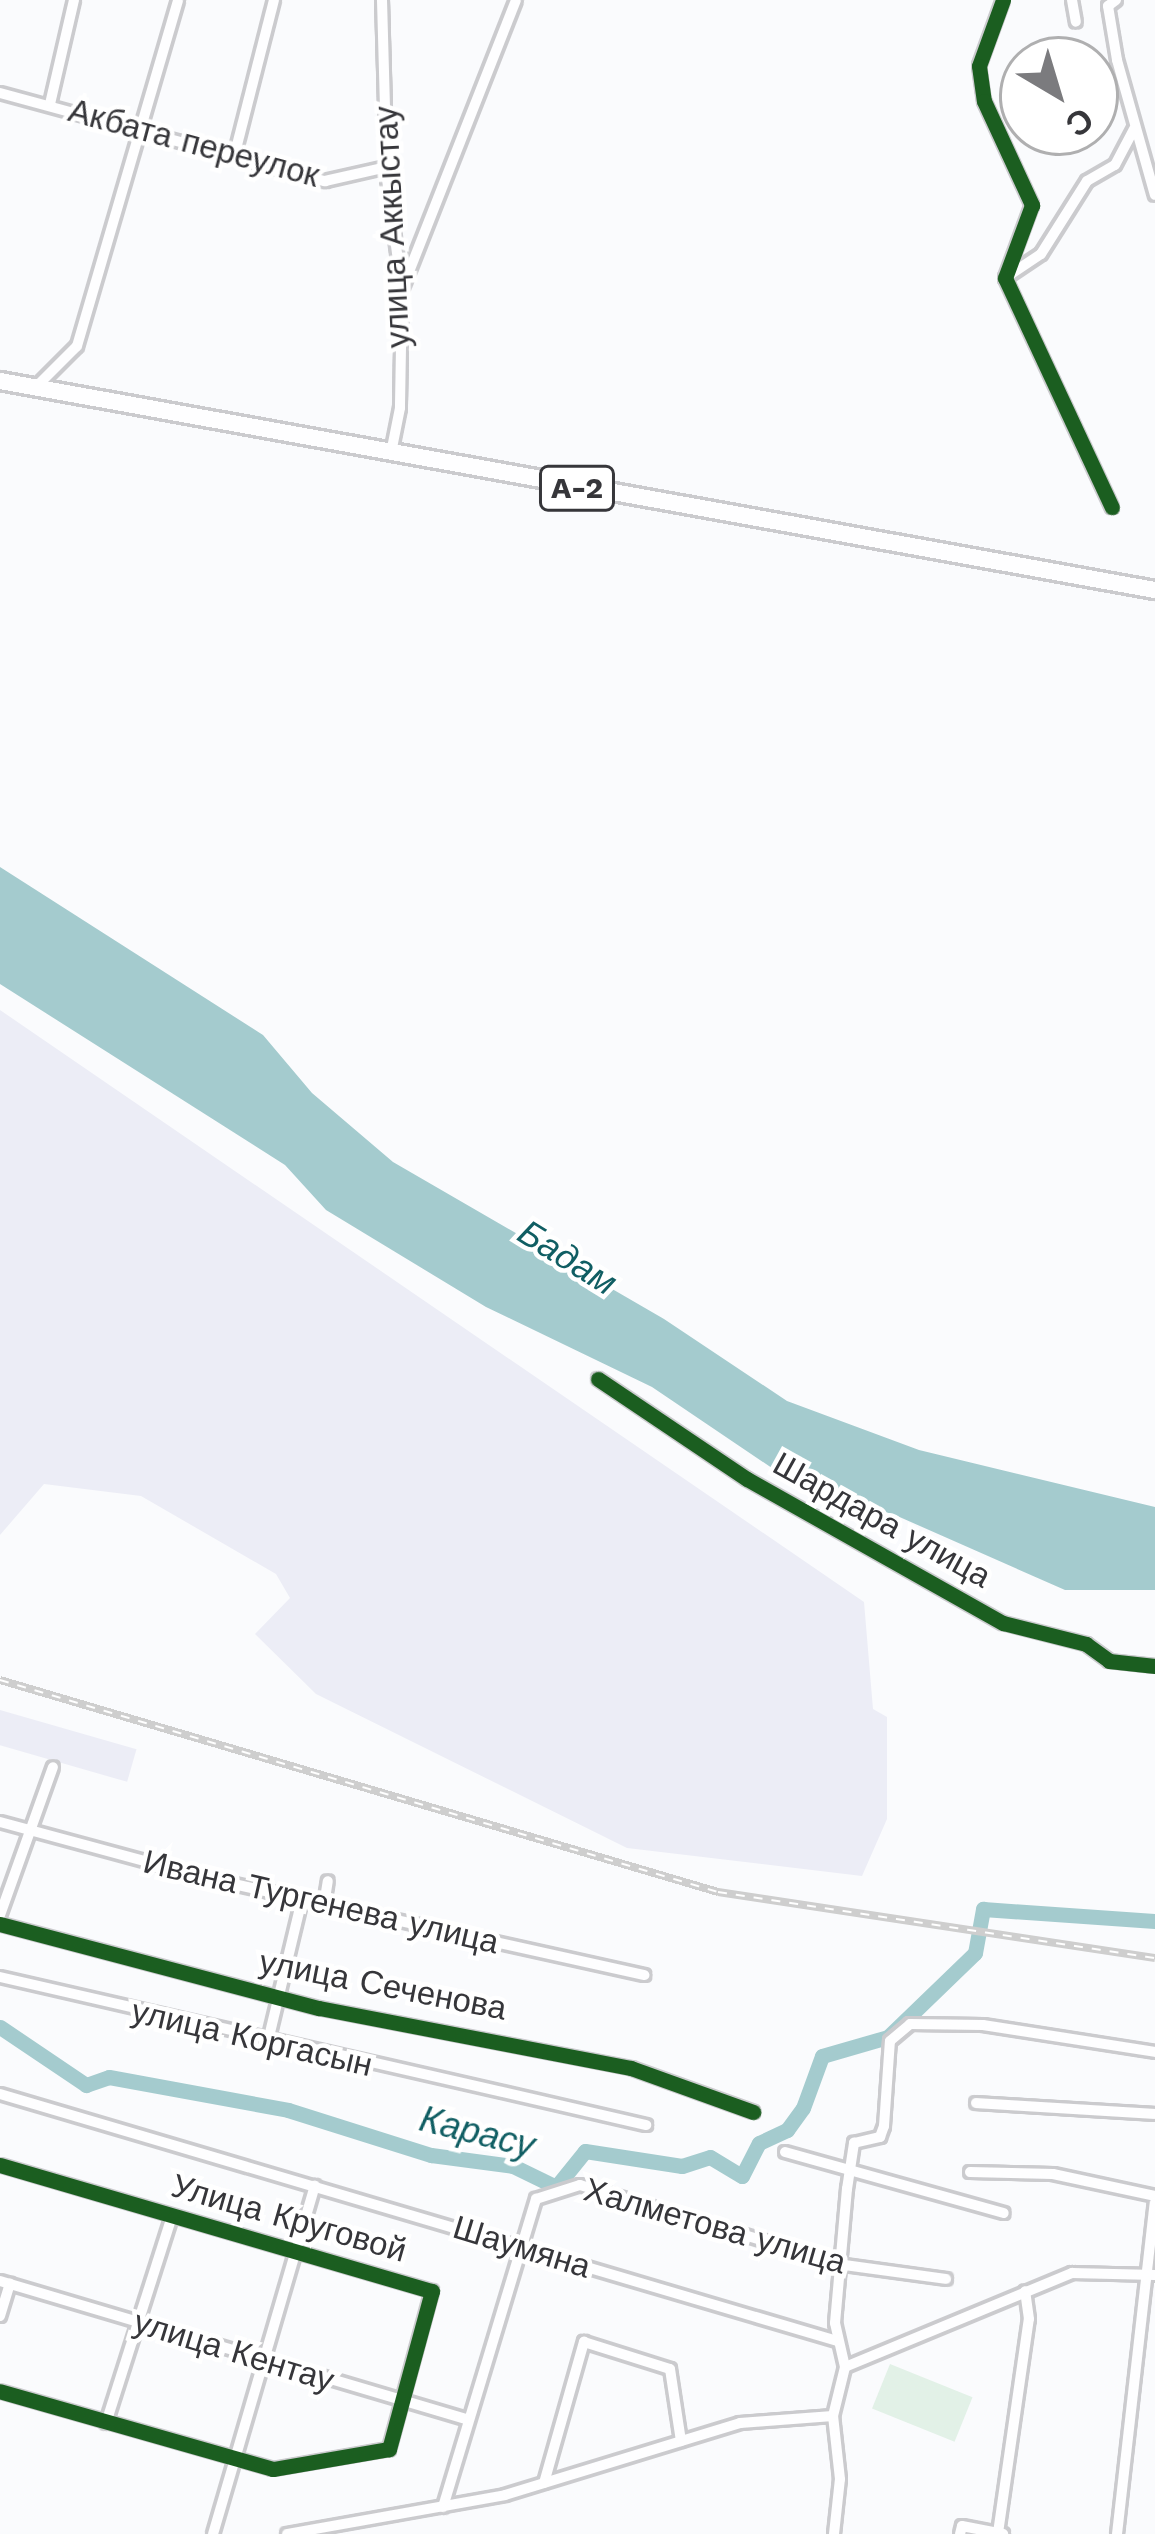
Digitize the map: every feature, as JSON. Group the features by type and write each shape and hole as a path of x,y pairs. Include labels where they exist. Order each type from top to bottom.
{"highway":[{"name":"A-2","path":"0,381 1155,590"}],"street":[{"path":"50,104 74,0"},
{"path":"35,388 77,346 178,0"},
{"path":"235,153 274,0"},
{"name":"улица Аккыстау","path":"382,0 387,167 402,290 391,453"},
{"path":"402,290 516,0"},
{"path":"1003,0 979,66 984,101 1033,205 1005,278 1112,507"},
{"path":"1072,0 1076,22"},
{"path":"1117,0 1108,6 1134,129 1155,195"},
{"name":"Акбата переулок","path":"0,93 325,181 387,167"},
{"path":"1005,278 1041,254 1087,181 1114,165 1134,129"},
{"name":"Шардара улица","path":"598,1378 747,1479 987,1614 1086,1644 1109,1661 1155,1666"},
{"path":"0,1919 53,1767"},
{"name":"Ивана Тургенева улица","path":"0,1822 302,1900 644,1976"},
{"path":"324,1904 328,1881"},
{"path":"268,2042 282,1999 302,1900"},
{"name":"улица Сеченова","path":"0,1919 282,1999 624,2067 752,2112"},
{"name":"улица Коргасын","path":"0,1977 646,2125"},
{"path":"834,2534 840,2479 833,2416 845,2367 837,2342 849,2173 854,2144 880,2138 884,2126 890,2041 910,2024 983,2025 1155,2052"},
{"name":"Шаумяна","path":"0,2094 837,2342"},
{"path":"976,2102 1155,2114"},
{"path":"784,2152 1004,2212"},
{"name":"Улица Круговой","path":"0,2165 432,2290 389,2449 273,2469 232,2462 0,2391"},
{"path":"970,2172 1053,2174 1155,2199 1117,2534"},
{"name":"Халметова улица","path":"443,2506 516,2246 536,2199 580,2185 844,2265 946,2278"},
{"path":"213,2534 315,2186"},
{"path":"106,2423 172,2216"},
{"path":"845,2367 1072,2273 1150,2275"},
{"path":"0,2316 5,2282"},
{"name":"улица Кентау","path":"5,2282 468,2420"},
{"path":"961,2530 1001,2533 1029,2319 1025,2291"},
{"path":"544,2483 584,2342 670,2369 681,2441"},
{"path":"287,2534 544,2483 740,2423 833,2416"}],"shaded area":[{"path":"0,1010 864,1602 873,1709 887,1717 887,1819 862,1876 627,1848 316,1694 255,1634 290,1598 276,1574 141,1496 44,1484 0,1535"},
{"path":"0,1710 136,1749 127,1782 0,1745"},
{"path":"890,2364 973,2397 955,2442 872,2409"}],"water":[{"path":"0,867 263,1035 312,1093 393,1162 664,1319 787,1401 919,1450 1155,1507 1155,1590 1065,1590 895,1515 794,1483 652,1387 486,1307 326,1210 285,1165 0,984"}],"waterway":[{"name":"Карасу","path":"0,2027 86,2085 109,2077 288,2110 431,2155 513,2166 556,2187 585,2151 682,2166 710,2157 742,2176 759,2143 787,2130 803,2108 822,2056 888,2037 975,1953 983,1909 1155,1921"}],"railway":[{"path":"0,1680 718,1892 1155,1958"}],"cycle path":[{"path":"1003,0 979,66 984,101 1032,205 1005,278 1112,507"},
{"path":"598,1379 747,1479 1003,1623 1086,1644 1109,1661 1155,1666"},
{"path":"0,1924 319,2008 631,2068 753,2112"},
{"path":"0,2165 432,2291 389,2449 273,2469 0,2391"}],"water label":[{"name":"Бадам","path":"567,1258"}]}
